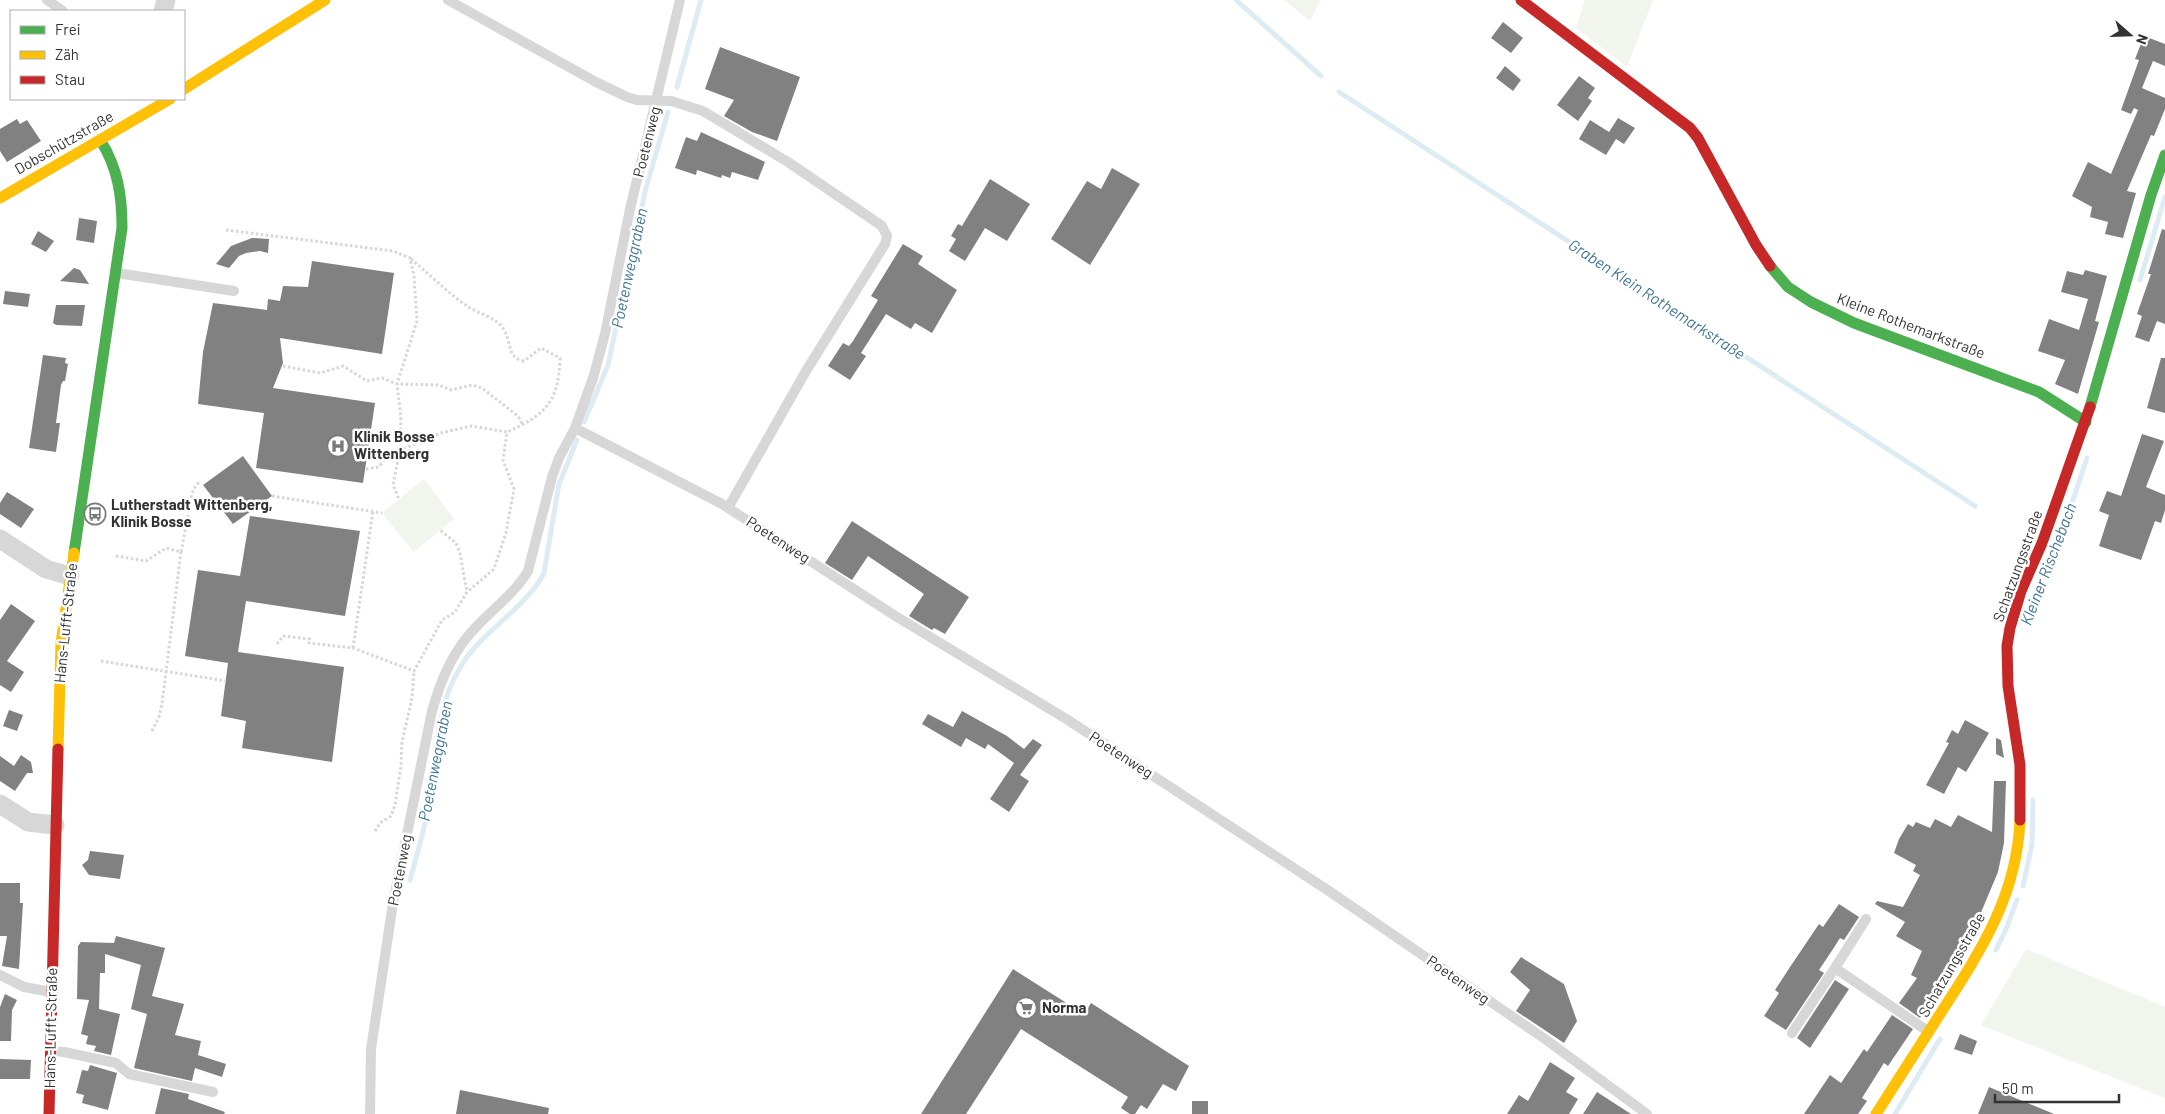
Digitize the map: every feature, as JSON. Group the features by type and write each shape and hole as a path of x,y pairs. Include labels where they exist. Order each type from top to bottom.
{"street":[{"path":"185,88 325,0"},
{"name":"Kleine Rothemarkstraße","path":"1521,0 1690,128 1698,138 1756,245 1776,275 1788,287 1811,302 1854,324 2039,392 2086,422"},
{"name":"Dobschützstraße","path":"0,198 101,140 145,105 166,100"},
{"name":"Hans-Lufft-Straße","path":"49,1114 59,668 70,576 122,228 122,194 116,168 101,140"},
{"name":"Schatzungsstraße","path":"1876,1114 1984,946 1994,925 2016,864 2021,796 2020,765 2008,686 2007,646 2010,628 2021,590 2042,543 2086,422 2151,195 2165,155"},
{"path":"0,539 46,569 70,576"},
{"path":"0,804 28,822 55,825"}],"lane":[{"path":"47,0 62,10"},
{"path":"448,0 596,82 637,100 657,100 688,104 748,138 882,226 887,236 884,244 806,371 728,508"},
{"name":"Poetenweg","path":"370,1114 371,1050 393,903 441,680 456,651 475,628 520,584 528,571 552,477 559,458 575,428 593,378 605,334 630,209 680,0"},
{"path":"115,273 234,291"},
{"name":"Poetenweg","path":"575,428 728,508 897,617 1068,720 1272,853 1545,1039 1647,1114"},
{"path":"1792,1033 1866,919"},
{"path":"1835,968 1930,1032"},
{"path":"0,976 24,988 51,992"},
{"path":"50,1051 64,1052 116,1063 129,1074 213,1092"}],"path":[{"path":"226,230 393,251 410,258 467,306 503,327 510,342 511,354 517,360 524,362 541,348 560,358 559,381 547,407 531,421 507,432 471,426 441,433 387,456 379,467 366,469"},
{"path":"400,499 393,485 400,450 401,419 397,384 417,321 414,276 410,258"},
{"path":"283,366 320,373 343,366 367,380 382,378 397,384 439,385 451,390 472,385 482,388 518,416 523,425"},
{"path":"375,832 380,823 391,816 395,805 401,766 402,742 412,698 414,671 442,620 454,612 467,592 494,569 506,533 514,489 503,460 507,432"},
{"path":"152,731 159,717 181,552 193,490 200,482"},
{"path":"272,496 382,512"},
{"path":"353,648 373,511"},
{"path":"440,530 456,543 460,552 467,592"},
{"path":"116,556 146,561 166,548 181,552"},
{"path":"277,644 283,636 310,639 309,643 353,648 414,671"},
{"path":"102,661 226,680"}],"shaded area":[{"path":"1284,0 1321,0 1310,21"},
{"path":"1585,0 1653,0 1627,67 1576,28"},
{"path":"424,479 454,519 414,552 382,513"},
{"path":"2026,949 2165,1007 2165,1098 1981,1025"}],"building":[{"path":"1503,22 1523,38 1511,53 1491,38"},
{"path":"2144,36 2165,44 2165,66 2153,61 2142,88 2165,98 2165,109 2154,136 2151,135 2127,191 2136,193 2123,238 2105,234 2108,222 2090,217 2092,207 2072,196 2088,162 2111,174 2138,110 2134,108 2131,114 2121,110 2139,60 2135,59"},
{"path":"720,47 800,77 777,141 752,132 724,116 734,100 705,89"},
{"path":"1505,66 1521,80 1513,91 1496,78"},
{"path":"1579,76 1595,88 1588,98 1592,101 1578,121 1557,105"},
{"path":"1618,118 1635,128 1624,144 1616,139 1606,155 1579,139 1590,120 1609,132"},
{"path":"17,119 20,124 27,120 41,141 7,162 0,151 0,129"},
{"path":"701,132 765,162 758,180 732,172 730,178 722,175 721,178 697,170 696,175 675,168 686,137 697,141"},
{"path":"1112,168 1140,184 1090,265 1051,239 1087,181 1101,189"},
{"path":"990,179 1030,204 1007,241 985,228 965,261 949,251 956,239 951,236 958,224 962,226"},
{"path":"79,218 97,221 94,243 76,240"},
{"path":"2162,229 2165,230 2165,324 2157,321 2149,342 2135,337 2142,316 2137,314 2151,274 2148,274"},
{"path":"38,231 54,241 46,252 31,244"},
{"path":"252,238 269,239 268,253 260,251 246,253 239,256 229,268 216,264 231,246"},
{"path":"903,244 923,256 918,264 957,290 932,333 915,323 911,329 886,314 861,353 866,356 850,380 828,366 843,343 849,346 853,341 878,300 871,296"},
{"path":"312,261 394,273 382,354 280,338 283,363 273,388 375,403 363,483 256,468 264,413 198,404 203,352 213,303 267,310 268,299 280,301 283,286 308,287"},
{"path":"74,268 80,270 89,284 60,281"},
{"path":"2085,270 2107,276 2095,321 2099,322 2078,394 2055,384 2065,360 2038,351 2049,319 2079,330 2088,299 2061,292 2067,271 2083,275"},
{"path":"5,291 30,294 28,307 3,304"},
{"path":"56,305 85,305 82,326 56,325 53,323"},
{"path":"43,355 66,358 65,363 68,364 65,381 61,385 56,423 60,423 56,452 29,448"},
{"path":"2161,358 2165,358 2165,413 2147,408"},
{"path":"2142,434 2164,441 2146,487 2165,495 2165,510 2161,523 2155,521 2141,560 2099,546 2109,515 2099,511 2107,491 2121,496"},
{"path":"243,456 272,496 233,524 203,485"},
{"path":"7,492 34,509 21,528 0,514 0,503"},
{"path":"250,516 360,531 345,616 246,601 238,652 344,667 332,762 242,748 246,721 221,716 228,663 185,656 198,570 240,576"},
{"path":"852,521 969,597 945,634 934,628 932,630 909,616 924,594 868,556 852,580 825,563"},
{"path":"11,604 35,621 7,661 24,672 11,692 0,685 0,620"},
{"path":"9,710 23,715 17,731 3,726"},
{"path":"962,711 1007,736 1024,749 1033,739 1042,745 1020,775 1029,781 1009,812 990,799 1014,763 988,744 985,749 966,738 961,747 922,724 928,714 953,727"},
{"path":"1965,720 1989,733 1966,772 1958,767 1944,794 1926,785 1949,743 1946,742 1952,730 1958,734"},
{"path":"1996,738 2001,740 2004,758 1996,754"},
{"path":"21,755 31,762 33,773 27,773 15,791 0,781 0,756 14,766"},
{"path":"1994,781 2006,781 2004,843 1998,872 1969,941 1961,954 1956,951 1928,999 1931,1001 1920,1018 1899,1003 1917,978 1911,975 1922,951 1896,936 1905,922 1875,904 1877,901 1903,907 1920,875 1913,871 1916,865 1894,853 1899,839 1908,824 1913,827 1916,822 1930,828 1935,819 1951,827 1958,815 1992,832"},
{"path":"90,851 124,855 120,879 89,875 82,865 88,860"},
{"path":"0,883 20,883 20,903 23,903 19,969 2,966 7,936 0,936"},
{"path":"1839,904 1859,917 1844,940 1840,938 1819,970 1824,973 1786,1030 1764,1016 1779,993 1775,990 1790,967 1819,924 1823,927"},
{"path":"116,936 165,948 152,996 184,1004 175,1035 201,1041 198,1055 226,1064 222,1077 195,1068 192,1081 134,1068 147,1014 131,1009 141,965 105,954 105,973 100,973 99,1009 120,1014 111,1055 94,1051 96,1046 86,1044 88,1036 81,1034 89,1000 77,999 78,946 81,942 114,943"},
{"path":"1521,957 1564,984 1577,1021 1564,1043 1516,1011 1530,990 1510,972"},
{"path":"1013,969 1076,1009 1080,1003 1088,1008 1091,1003 1189,1066 1176,1091 1163,1084 1147,1109 1141,1105 1135,1114 1130,1114 1121,1108 1128,1097 1021,1029 966,1114 921,1114"},
{"path":"1835,980 1849,989 1810,1048 1797,1038"},
{"path":"5,994 17,1000 12,1010 11,1041 0,1041 0,1007"},
{"path":"1892,1015 1913,1029 1888,1066 1884,1063 1862,1098 1867,1101 1858,1114 1804,1114 1830,1075 1841,1083 1864,1049 1867,1052"},
{"path":"1960,1034 1977,1041 1972,1055 1954,1049"},
{"path":"0,1059 31,1060 30,1079 0,1079"},
{"path":"1550,1062 1575,1078 1566,1092 1578,1099 1569,1114 1507,1114 1519,1095 1528,1101"},
{"path":"90,1065 117,1073 108,1110 82,1103 84,1095 76,1093 82,1070 88,1071"},
{"path":"1989,1087 2054,1114 1978,1114"},
{"path":"161,1088 189,1094 188,1099 225,1112 224,1114 155,1114"},
{"path":"460,1090 549,1108 548,1114 456,1114"},
{"path":"1597,1092 1631,1114 1583,1114"},
{"path":"1192,1101 1208,1101 1208,1114 1192,1114"}],"waterway":[{"name":"Poetenweggraben","path":"677,87 701,0"},
{"path":"1236,0 1321,76"},
{"name":"Graben Klein Rothemarkstraße","path":"1339,92 1975,506"},
{"name":"Poetenweggraben","path":"584,422 608,365 646,188 668,112"},
{"name":"Kleiner Rischebach","path":"2140,280 2165,197"},
{"name":"Poetenweggraben","path":"410,880 427,812 438,732 446,698 453,681 470,653 515,609 536,586 544,573 559,484 577,440"},
{"name":"Kleiner Rischebach","path":"2028,611 2062,533 2087,458"},
{"name":"Kleiner Rischebach","path":"2023,886 2032,844 2033,800"},
{"name":"Kleiner Rischebach","path":"1996,950 2017,900"},
{"name":"Kleiner Rischebach","path":"1895,1114 1940,1039"}],"traffic: fast":[{"path":"74,553 122,228 118,183 107,151 101,141"},
{"path":"2090,407 2151,195 2165,155"},
{"path":"1770,266 1788,287 1811,302 1854,323 2039,392 2086,422"}],"traffic: slow":[{"path":"185,88 325,0"},
{"path":"0,198 168,100"},
{"path":"58,749 61,643 74,553"},
{"path":"1876,1114 1971,966 1995,920 2005,897 2012,873 2020,820"}],"traffic: jam":[{"path":"1521,0 1690,128 1698,138 1756,245 1770,266"},
{"path":"2020,820 2020,765 2008,686 2007,646 2010,628 2021,591 2042,543 2090,407"},
{"path":"49,1114 58,749"}],"place":[{"name":"Klinik Bosse Wittenberg","path":"338,446"},
{"name":"Lutherstadt Wittenberg, Klinik Bosse","path":"95,514"},
{"name":"Norma","path":"1026,1008"}]}
